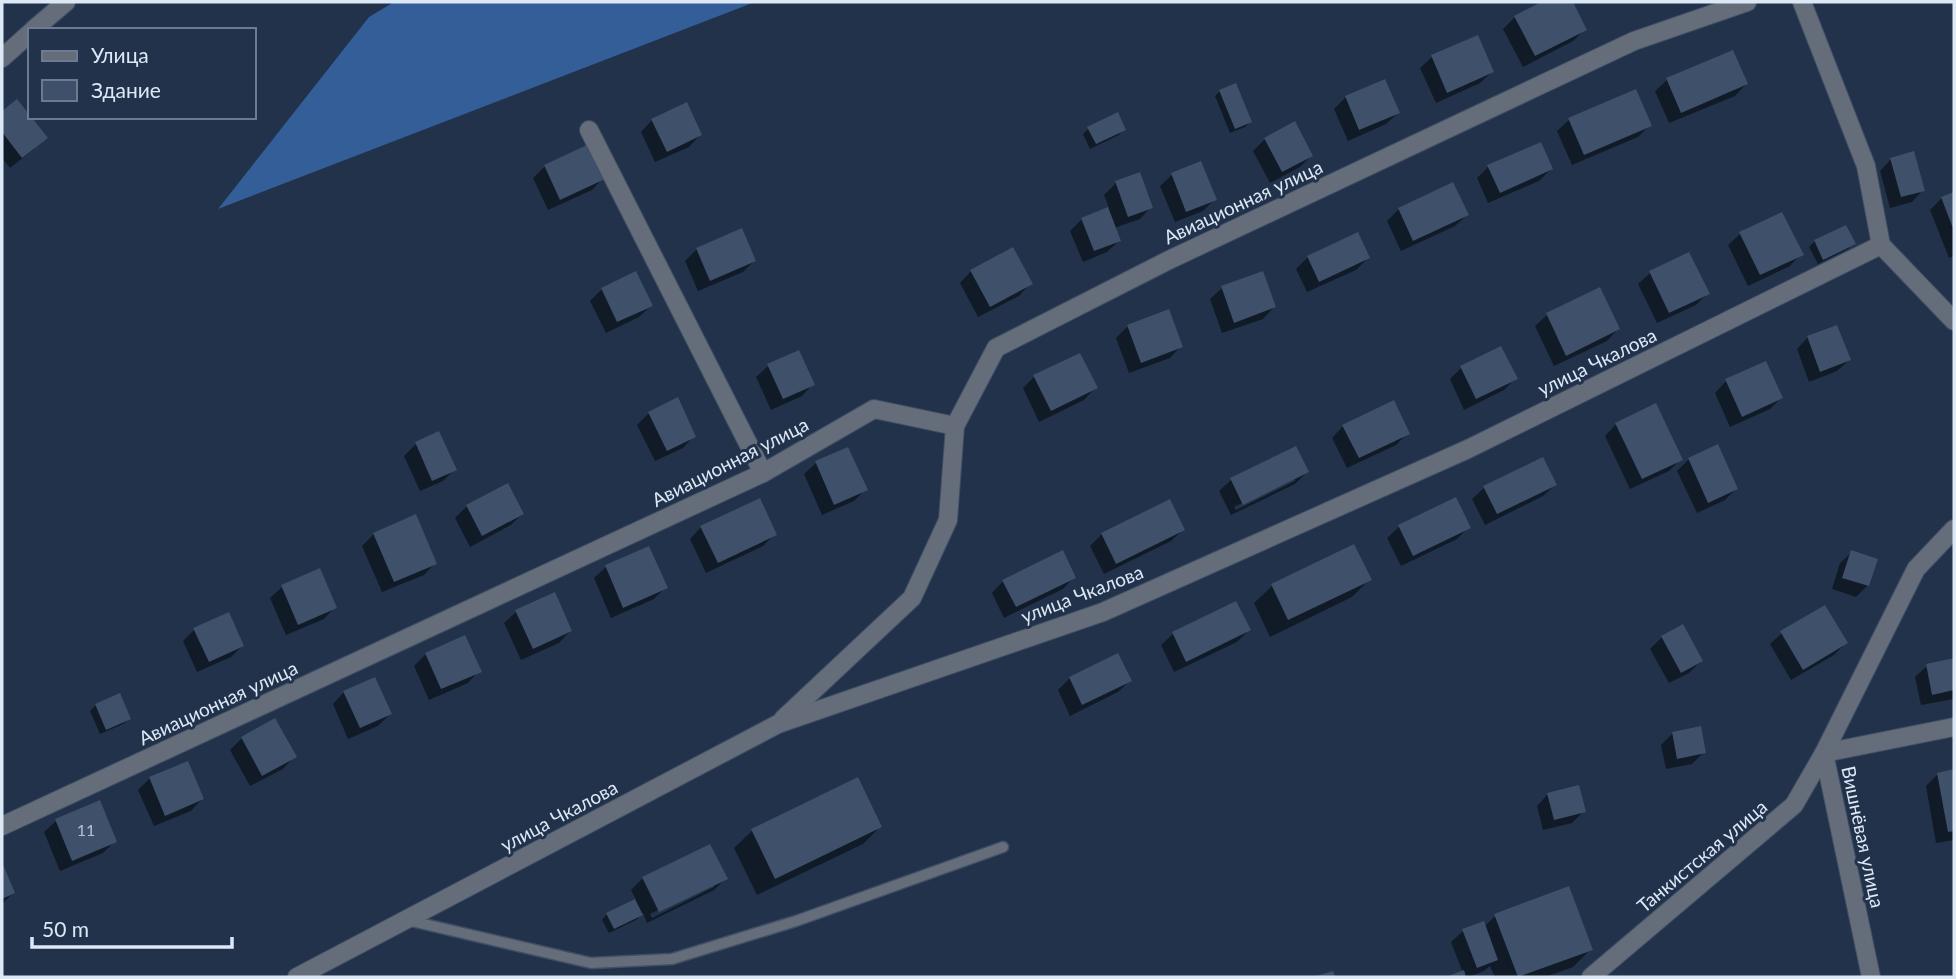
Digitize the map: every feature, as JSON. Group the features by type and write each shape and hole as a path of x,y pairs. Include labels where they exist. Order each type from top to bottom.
{"street":[{"name":"Авиационная улица","path":"2,827 763,473 874,409 956,426 996,348 1169,260 1634,41 1747,2"},
{"path":"1802,2 1866,166 1881,245 1954,321"},
{"path":"34,28 61,3"},
{"path":"2,58 28,34"},
{"path":"589,130 763,473"},
{"name":"улица Чкалова","path":"297,977 778,724 1103,612 1468,449 1881,245"},
{"path":"778,724 912,598 948,520 956,426"},
{"name":"Танкистская улица","path":"1591,977 1794,805 1824,753 1916,569 1954,529"},
{"name":"Вишнёвая улица","path":"1871,977 1824,753 1954,727"}],"lane":[{"path":"406,920 591,963 672,959 796,921 1003,847"}],"shaded area":[{"path":"394,2 755,2 218,209 369,17"}],"building":[{"path":"1541,2 1573,2 1587,30 1535,56 1514,16"},
{"path":"1478,35 1494,72 1447,93 1431,55"},
{"path":"1733,50 1748,84 1681,113 1666,78"},
{"path":"1385,79 1400,113 1359,130 1345,96"},
{"path":"1236,83 1252,122 1235,129 1219,90"},
{"path":"1636,89 1652,126 1584,155 1568,118"},
{"path":"17,99 28,113 28,119 33,119 48,138 22,158 2,132 2,111"},
{"path":"687,102 702,135 667,152 651,119"},
{"path":"1118,112 1126,130 1096,144 1087,127"},
{"path":"1295,121 1313,156 1282,172 1264,138"},
{"path":"1541,142 1553,169 1500,193 1487,165"},
{"path":"589,144 605,179 560,200 544,165"},
{"path":"1914,151 1925,191 1901,197 1890,158"},
{"path":"1201,161 1217,200 1186,212 1171,173"},
{"path":"1140,172 1153,208 1128,217 1115,181"},
{"path":"1453,182 1469,215 1413,241 1398,208"},
{"path":"1954,192 1954,231 1941,197"},
{"path":"1108,207 1121,241 1094,251 1081,218"},
{"path":"1782,212 1804,255 1760,275 1739,232"},
{"path":"1846,225 1856,244 1823,260 1814,240"},
{"path":"742,228 756,261 710,281 696,248"},
{"path":"1358,232 1370,258 1319,282 1307,256"},
{"path":"1013,247 1033,284 990,307 970,270"},
{"path":"1689,252 1710,294 1669,313 1649,271"},
{"path":"636,271 653,306 617,322 601,288"},
{"path":"1263,271 1276,307 1234,323 1221,286"},
{"path":"1600,287 1620,329 1566,356 1546,313"},
{"path":"1169,309 1183,347 1141,363 1127,325"},
{"path":"1837,325 1851,360 1820,372 1807,336"},
{"path":"1501,346 1518,379 1476,399 1460,366"},
{"path":"799,350 815,385 783,399 767,364"},
{"path":"1080,353 1098,388 1051,411 1033,375"},
{"path":"1766,361 1783,398 1742,417 1725,379"},
{"path":"678,397 696,437 667,451 648,412"},
{"path":"1394,400 1410,434 1359,458 1342,425"},
{"path":"1656,403 1683,460 1642,479 1615,423"},
{"path":"439,431 457,470 432,481 415,442"},
{"path":"1718,444 1738,489 1708,503 1688,458"},
{"path":"1296,446 1309,472 1243,505 1230,478"},
{"path":"848,447 868,490 834,505 815,461"},
{"path":"1543,457 1557,485 1497,514 1483,486"},
{"path":"508,483 524,514 482,536 466,505"},
{"path":"1456,497 1471,528 1413,556 1398,525"},
{"path":"760,498 777,535 718,563 700,526"},
{"path":"1170,499 1185,530 1116,564 1101,533"},
{"path":"416,514 437,564 394,582 373,533"},
{"path":"1354,544 1372,580 1288,620 1271,584"},
{"path":"649,546 668,588 623,608 605,565"},
{"path":"1063,550 1076,578 1016,607 1002,580"},
{"path":"1851,550 1878,559 1869,586 1842,578"},
{"path":"320,568 337,608 298,625 281,585"},
{"path":"555,592 572,631 533,649 515,610"},
{"path":"1236,601 1251,630 1186,662 1172,632"},
{"path":"1825,605 1848,643 1803,670 1780,631"},
{"path":"229,612 244,646 209,662 193,628"},
{"path":"1683,624 1703,661 1681,673 1661,636"},
{"path":"465,635 482,672 441,689 425,653"},
{"path":"1118,653 1132,681 1082,705 1069,677"},
{"path":"1954,658 1954,690 1932,695 1926,664"},
{"path":"375,677 392,714 360,728 343,691"},
{"path":"120,693 131,719 106,730 95,704"},
{"path":"275,718 297,757 262,776 241,737"},
{"path":"1701,726 1706,753 1677,759 1672,732"},
{"path":"188,761 204,799 165,816 149,777"},
{"path":"1954,769 1954,831 1948,832 1937,773"},
{"path":"858,777 882,827 775,879 751,829"},
{"path":"1579,785 1586,812 1554,820 1547,793"},
{"path":"100,800 117,842 72,861 55,819"},
{"path":"710,844 728,879 659,912 642,877"},
{"path":"2,862 15,893 2,899"},
{"path":"1569,886 1593,950 1518,977 1494,914"},
{"path":"635,899 643,915 614,929 606,913"},
{"path":"1484,921 1498,960 1477,968 1462,929"},
{"path":"1464,970 1466,977 1446,977"},
{"path":"1333,971 1335,977 1313,977"}]}
